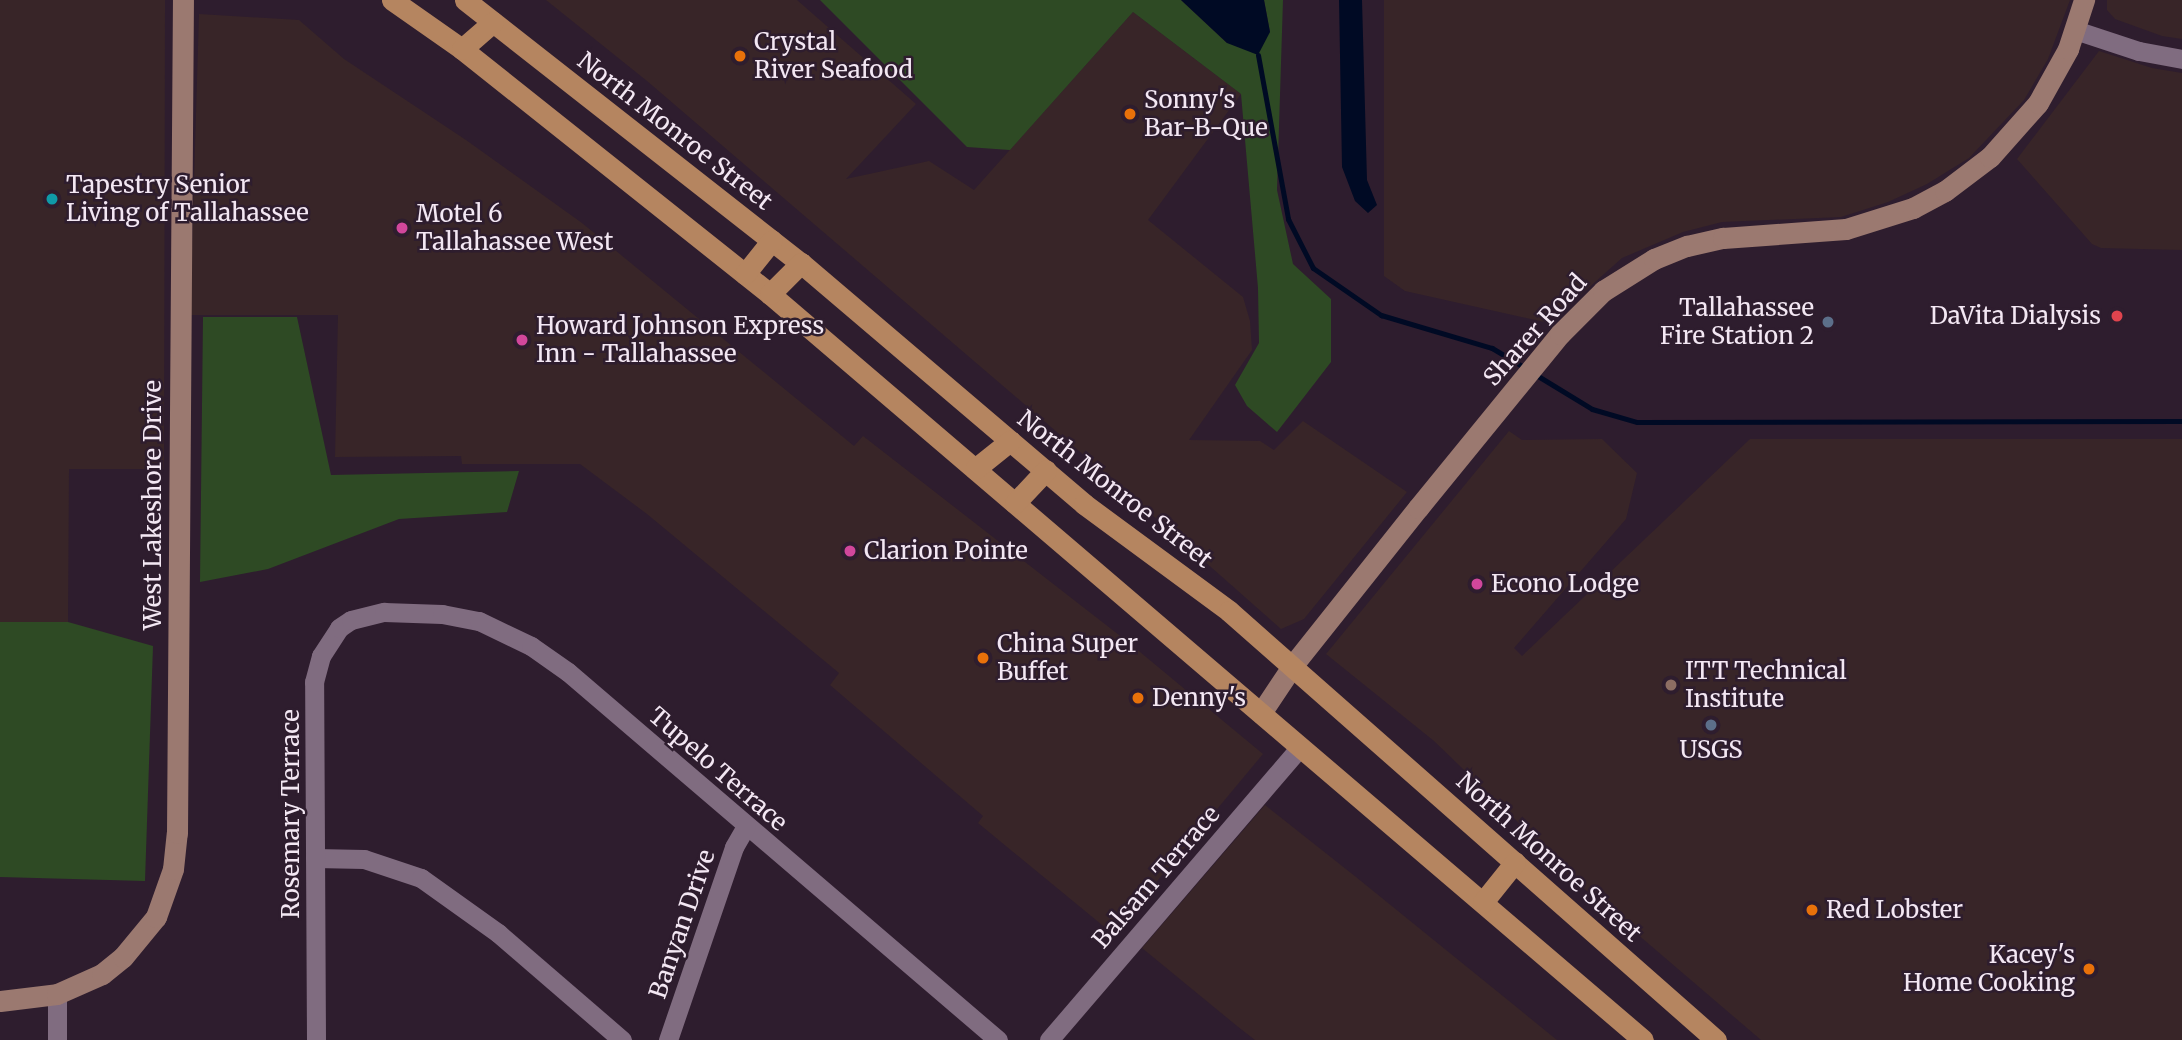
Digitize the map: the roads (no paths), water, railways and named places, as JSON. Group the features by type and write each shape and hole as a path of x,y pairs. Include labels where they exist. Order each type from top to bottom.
{"main road":[{"path":"392,0 463,49 770,294 1643,1040"},
{"name":"North Monroe Street","path":"465,0 801,263 1084,504 1229,611 1716,1040"},
{"path":"463,49 493,22"},
{"path":"745,274 772,240"},
{"path":"770,294 801,263"},
{"path":"975,469 1010,441"},
{"path":"1015,503 1046,470"},
{"path":"1483,902 1515,862"}],"street":[{"name":"West Lakeshore Drive","path":"0,1000 57,994 93,980 123,957 156,917 173,869 177,833 183,0"},
{"name":"Sharer Road","path":"1261,713 1293,665 1560,334 1611,285 1654,259 1676,250 1723,238 1797,235 1856,227 1913,208 1945,191 1990,157 2012,135 2055,75 2075,30 2084,0"},
{"path":"2075,30 2139,51 2182,59"},
{"name":"Tupelo Terrace","path":"370,614 408,612 467,619 498,627 531,646 568,672 998,1040"},
{"name":"Rosemary Terrace","path":"316,1040 314,682 327,642 351,620 370,614"},
{"name":"Balsam Terrace","path":"1049,1040 1300,747"},
{"name":"Banyan Drive","path":"668,1040 733,847 746,826"},
{"path":"315,858 364,859 421,878 498,933 622,1040"},
{"path":"57,994 57,1040"}],"water":[{"path":"1181,0 1264,0 1270,32 1258,55 1227,43"},
{"path":"1339,0 1362,0 1367,180 1377,205 1368,213 1355,201 1342,167"}],"waterway":[{"path":"1258,55 1288,219 1313,268 1381,315 1492,348 1525,368"},
{"path":"1533,373 1592,409 1637,422 2182,421"}],"place":[{"name":"Crystal River Seafood","path":"740,56"},
{"name":"Sonny's Bar-B-Que","path":"1130,114"},
{"name":"Tapestry Senior Living of Tallahassee","path":"52,199"},
{"name":"Motel 6 Tallahassee West","path":"402,228"},
{"name":"DaVita Dialysis","path":"2117,316"},
{"name":"Tallahassee Fire Station 2","path":"1828,322"},
{"name":"Howard Johnson Express Inn - Tallahassee","path":"522,340"},
{"name":"Clarion Pointe","path":"850,551"},
{"name":"Econo Lodge","path":"1477,584"},
{"name":"China Super Buffet","path":"983,658"},
{"name":"ITT Technical Institute","path":"1671,685"},
{"name":"Denny's","path":"1138,698"},
{"name":"USGS","path":"1711,725"},
{"name":"Red Lobster","path":"1812,910"},
{"name":"Kacey's Home Cooking","path":"2089,969"}]}
